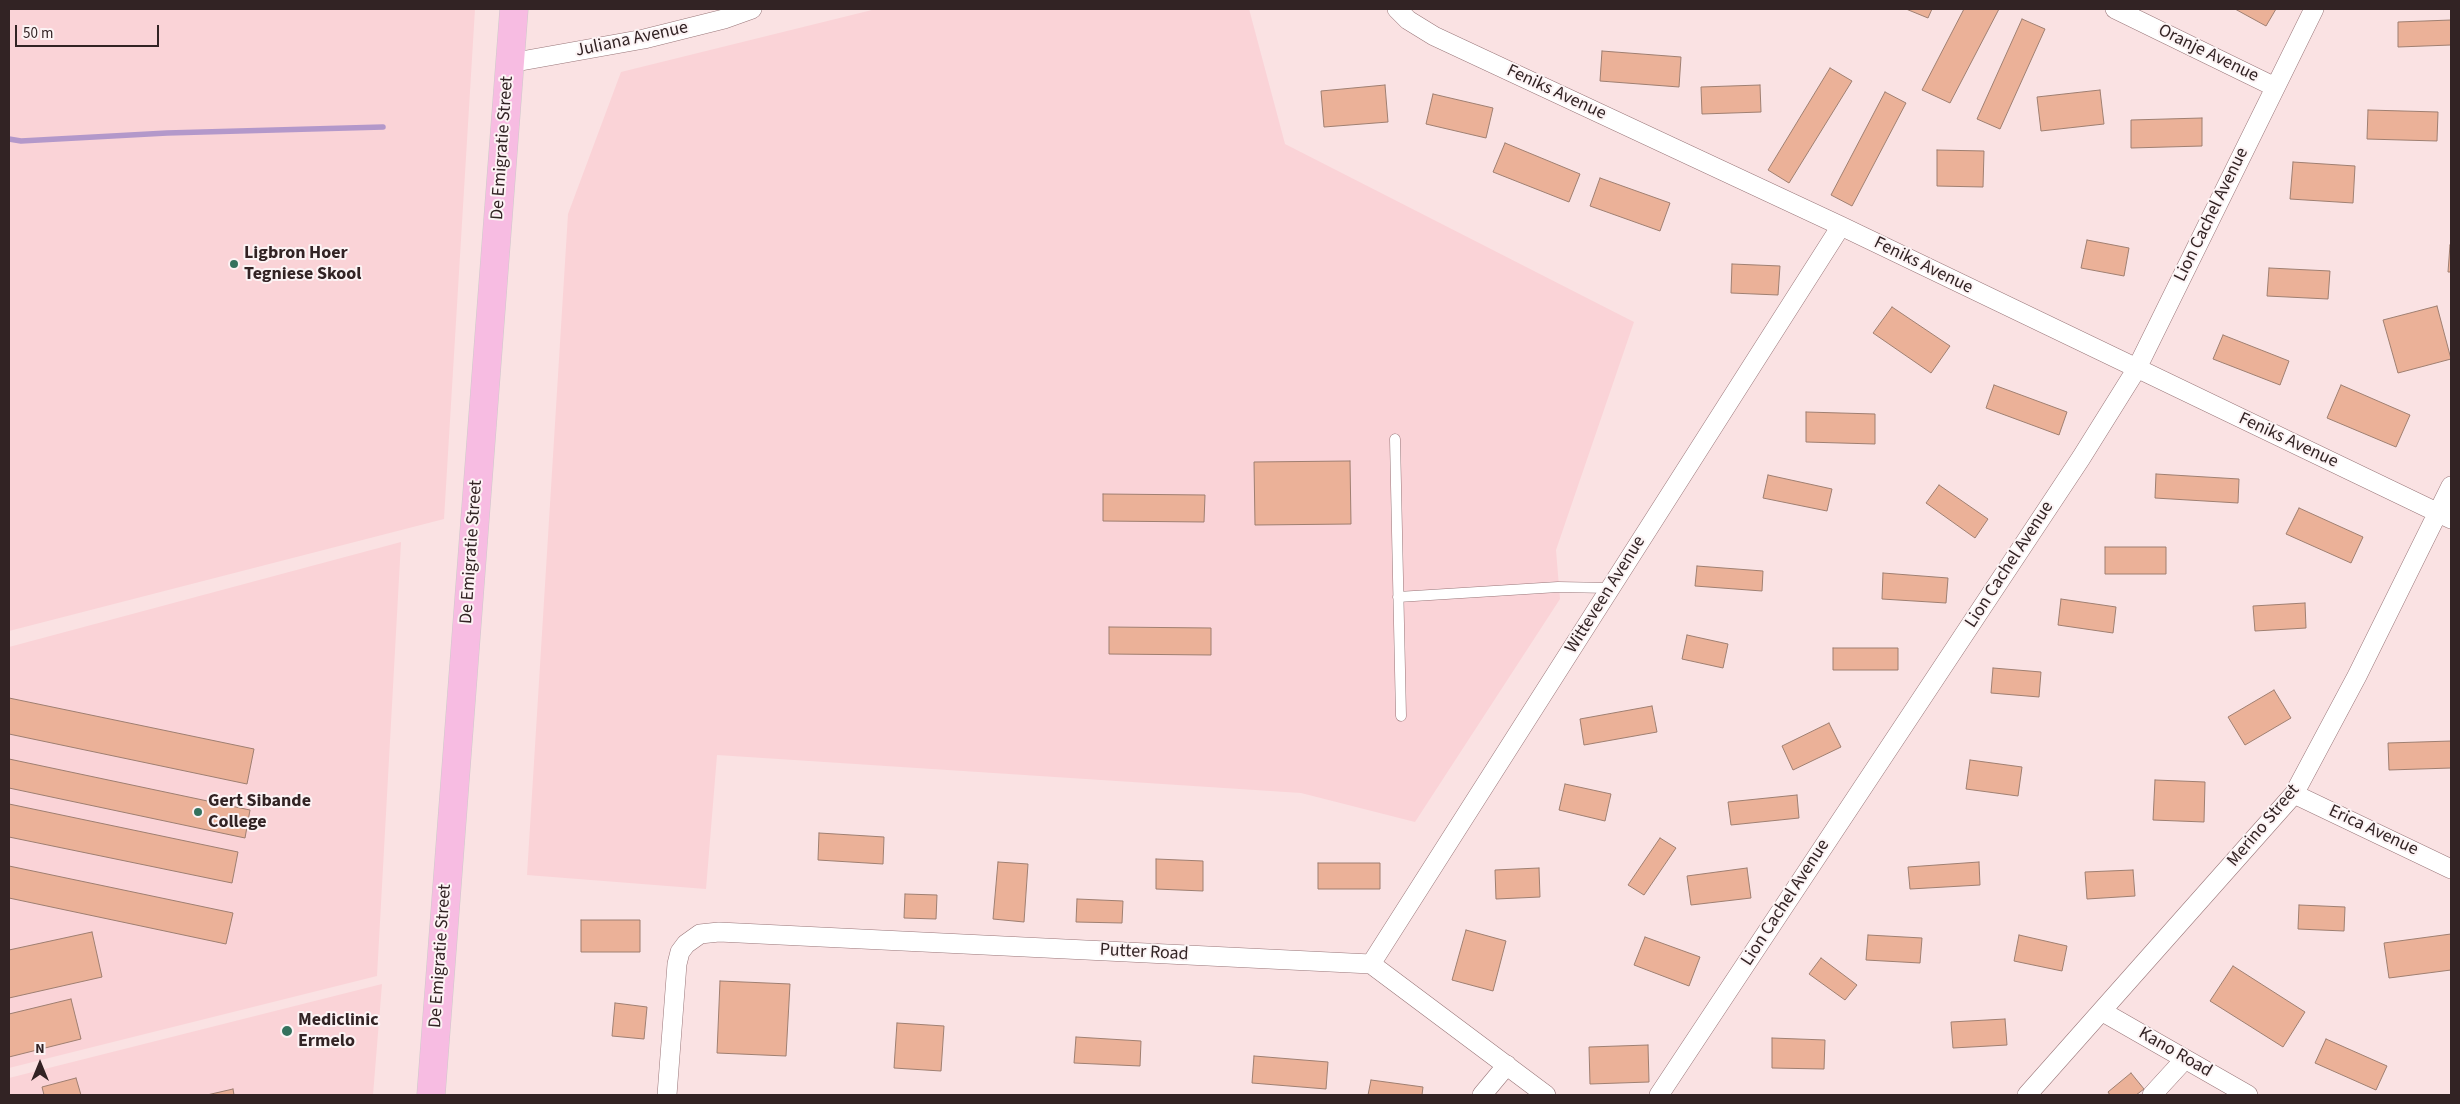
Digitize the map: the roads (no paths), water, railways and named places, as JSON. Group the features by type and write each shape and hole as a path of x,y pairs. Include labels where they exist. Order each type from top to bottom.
{"highway":[{"name":"De Emigratie Street","path":"430,1095 514,9"}],"street":[{"name":"Juliana Avenue","path":"510,63 644,40 724,14 752,9"},
{"name":"Feniks Avenue","path":"1397,9 1408,20 1434,36 1841,226 2136,370 2445,516"},
{"name":"Oranje Avenue","path":"2115,9 2275,87"},
{"name":"Lion Cachel Avenue","path":"1659,1095 2075,466 2136,370 2314,9"},
{"name":"Witteveen Avenue","path":"1371,964 1841,226"},
{"name":"Merino Street","path":"2027,1095 2103,1012 2294,794 2445,516 2451,486"},
{"name":"Erica Avenue","path":"2294,794 2451,869"},
{"name":"Putter Road","path":"667,1095 677,964 680,952 686,944 700,934 720,932 790,934 1371,964"},
{"path":"1371,964 1546,1095"},
{"name":"Kano Road","path":"2103,1012 2248,1095"},
{"path":"2152,1095 2185,1059"},
{"path":"1482,1095 1507,1065"}],"lane":[{"path":"1395,440 1401,716"},
{"path":"1398,597 1558,587 1610,588"}],"waterway":[{"path":"9,139 21,141 167,133 383,127"}],"place":[{"name":"Ligbron Hoer Tegniese Skool","path":"234,264"},
{"name":"Gert Sibande College","path":"198,812"},
{"name":"Mediclinic Ermelo","path":"287,1031"}]}
